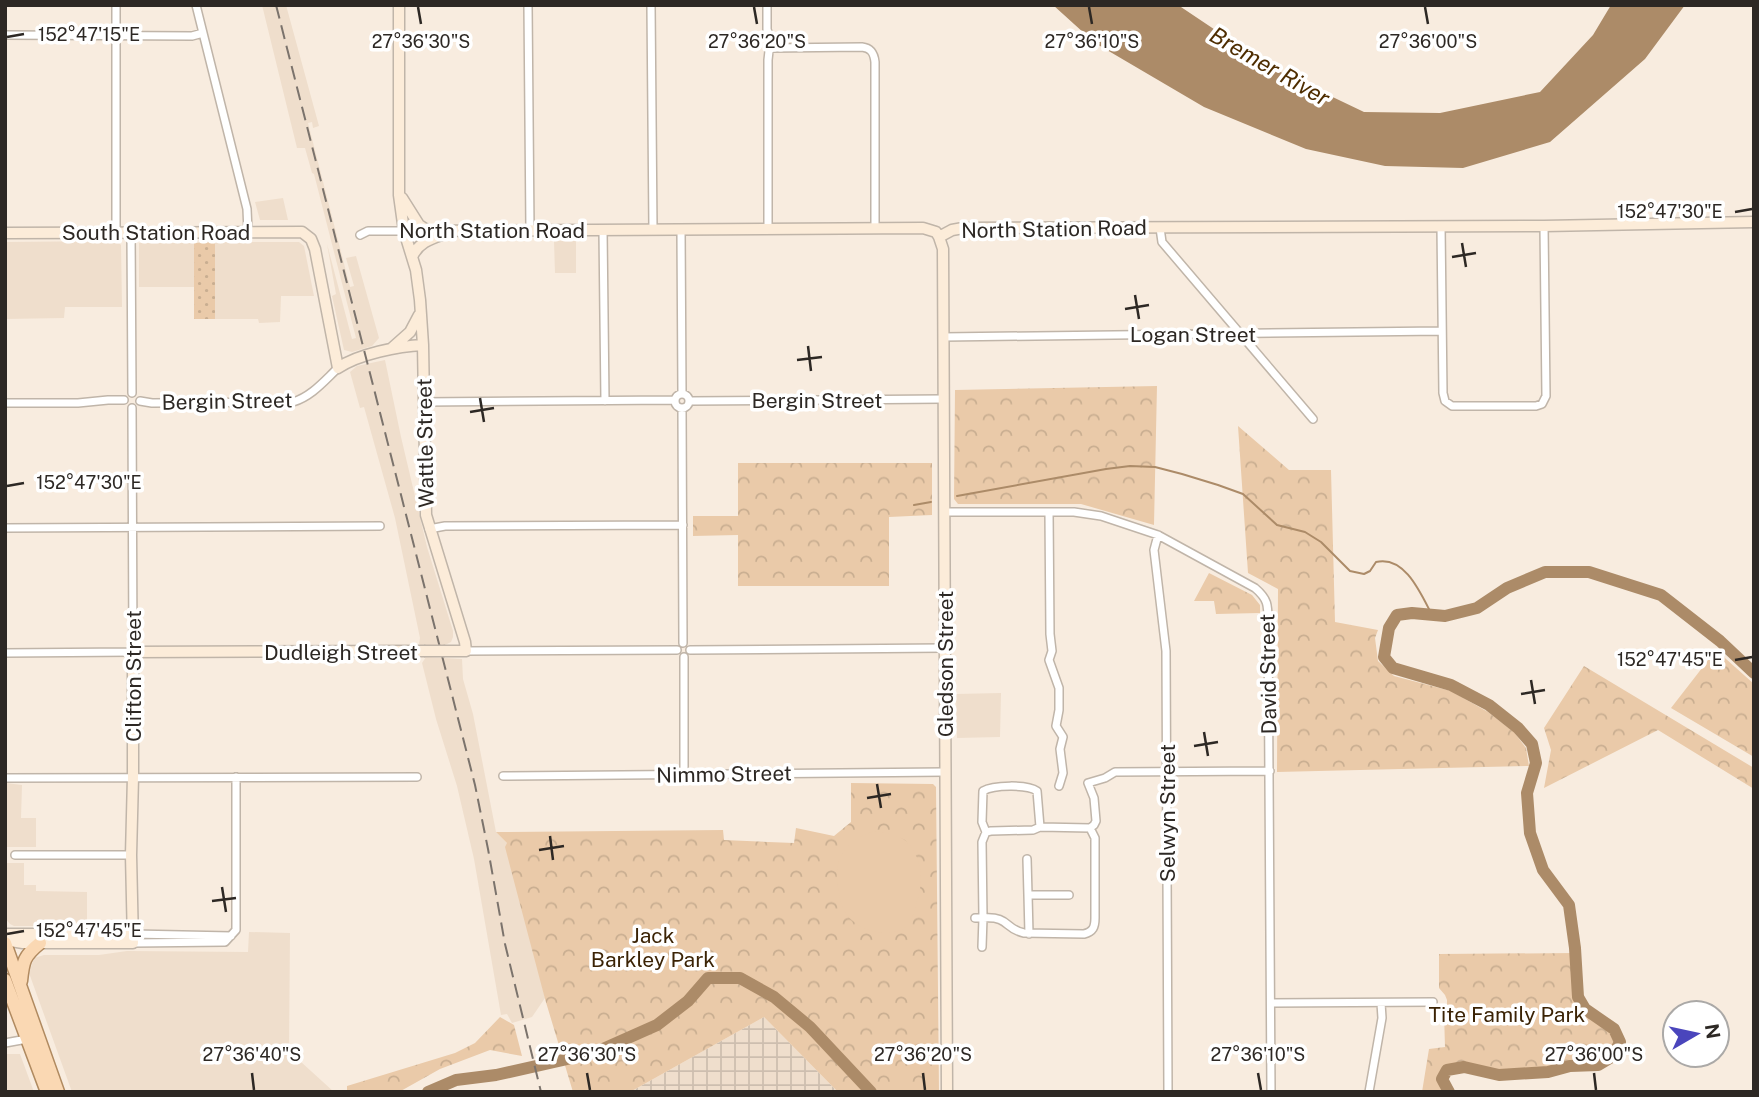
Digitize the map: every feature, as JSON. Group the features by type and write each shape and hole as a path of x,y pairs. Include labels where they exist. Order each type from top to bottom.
{"main road":[{"path":"5,939 58,1092"},
{"path":"21,986 24,960 40,943"},
{"path":"5,980 47,1092"}],"street":[{"path":"116,5 116,232"},
{"path":"196,5 247,209 248,232"},
{"name":"Wattle Street","path":"398,5 400,195 404,231 412,257 421,309 426,515 466,651"},
{"path":"528,5 530,230"},
{"path":"651,5 653,230"},
{"path":"767,5 767,29 772,48 768,60 768,229"},
{"path":"5,36 192,36 203,33"},
{"path":"772,48 862,47 871,50 875,62 875,228"},
{"path":"400,195 419,225 428,231"},
{"name":"North Station Road","path":"360,235 368,231 875,228 929,229 939,237 963,228 1544,226 1754,222"},
{"path":"1441,226 1443,393 1447,404 1452,407 1536,406 1544,402 1544,226"},
{"path":"1160,228 1162,242 1314,419"},
{"path":"681,229 682,393"},
{"path":"604,230 605,401"},
{"path":"412,257 421,245 453,231"},
{"path":"131,232 132,393"},
{"name":"South Station Road","path":"5,233 307,234 315,249 338,368"},
{"name":"Gledson Street","path":"939,237 943,249 944,337 947,1092"},
{"path":"390,350 414,327 421,309"},
{"name":"Logan Street","path":"944,337 1442,331"},
{"name":"Bergin Street","path":"140,401 293,402 312,393 338,368 353,359 423,345"},
{"path":"132,393 138,395 140,401 132,408 126,405 124,400 126,395 132,393"},
{"path":"682,393 677,395 675,400 677,406 682,409"},
{"path":"682,393 687,395 690,401 682,409"},
{"name":"Bergin Street","path":"690,401 943,399"},
{"path":"5,403 124,400"},
{"path":"424,402 675,400"},
{"name":"Clifton Street","path":"132,408 132,939"},
{"path":"682,409 684,643"},
{"name":"David Street","path":"944,512 1086,513 1158,535 1264,595 1268,607 1271,1092"},
{"path":"1049,512 1052,651 1049,660 1059,688 1056,726 1063,737 1060,749 1063,773 1059,786"},
{"path":"429,529 445,526 682,525"},
{"path":"5,528 380,526"},
{"name":"Selwyn Street","path":"1158,535 1154,550 1166,651 1168,1092"},
{"path":"684,643 690,650"},
{"path":"684,643 679,645 677,650 679,655 684,657"},
{"path":"690,650 944,648"},
{"name":"Dudleigh Street","path":"5,653 677,650"},
{"path":"684,657 690,650"},
{"path":"684,657 684,775"},
{"path":"986,832 1033,830 1040,827 1090,828 1094,825 1096,815 1094,797 1088,783 1115,772 1270,771"},
{"name":"Nimmo Street","path":"503,776 946,772"},
{"path":"5,939 40,943 231,936 236,930 237,922 236,777"},
{"path":"5,778 416,777"},
{"path":"982,947 979,918 982,842 986,832 982,822 983,791 992,787 1034,788 1038,795 1040,827"},
{"path":"979,918 997,918 1017,932 1028,934 1091,932 1095,918 1095,838 1090,828"},
{"path":"15,855 131,855"},
{"path":"1027,859 1028,934"},
{"path":"1028,895 1069,895"},
{"path":"5,939 132,939"},
{"path":"1271,1003 1433,1002"},
{"path":"1369,1092 1382,1018 1381,1003"},
{"path":"5,1043 27,1039"}],"shaded area":[{"path":"262,5 286,5 319,126 313,128 312,122 308,123 350,287 354,286 346,258 356,256 379,338 372,346 352,352 344,350 332,296 336,294 327,244 352,339 356,338 314,174 305,148 297,148"},
{"name":"Bremer River","path":"1053,5 1178,5 1272,68 1364,112 1440,113 1540,92 1593,35 1611,5 1685,5 1645,59 1550,142 1463,168 1385,166 1306,149 1204,107 1095,43"},
{"path":"283,198 288,220 260,220 255,202"},
{"path":"117,241 121,245 122,307 65,307 64,318 5,319 5,242"},
{"path":"554,241 576,241 576,273 555,273"},
{"path":"215,242 299,242 304,246 314,296 281,296 280,322 215,319"},
{"path":"139,243 194,243 194,287 139,287"},
{"path":"385,360 427,547 453,631 451,642 443,646 424,647 419,644 420,638 395,518 364,407 360,408 350,372 357,366"},
{"path":"426,657 462,659 463,679 473,714 496,832 507,843 545,998 532,1017 512,1023 507,1014 501,1015 474,859 457,786 422,663"},
{"path":"1001,693 1000,737 957,738 956,694"},
{"path":"7,714 6,783 22,785 21,818 36,818 36,847 5,847"},
{"path":"5,863 24,863 24,885 36,885 36,891 87,892 87,926 10,924 5,918"},
{"path":"249,932 290,933 289,1051 334,1092 72,1092 29,973 34,958 44,955 99,955 127,951 248,952"},
{"path":"764,1017 838,1092 630,1092"},
{"path":"5,1054 20,1054 34,1092 5,1092"}],"green space":[{"path":"215,242 215,319 194,319 194,243"},
{"path":"1157,386 1154,525 1081,504 958,504 954,499 955,390"},
{"path":"1238,426 1289,470 1331,470 1335,622 1378,630 1375,638 1378,661 1394,676 1451,691 1488,712 1514,732 1526,748 1529,766 1277,772 1278,589 1248,573"},
{"path":"738,463 932,463 932,515 889,517 889,586 738,586 738,535 693,536 693,516 738,516"},
{"path":"1209,573 1252,595 1260,605 1260,613 1216,614 1214,601 1194,601"},
{"path":"1716,650 1754,684 1754,757 1671,708"},
{"path":"1584,666 1754,768 1754,789 1658,730 1544,788 1551,750 1544,728"},
{"name":"Jack Barkley Park","path":"851,783 933,784 936,787 939,1092 838,1092 764,1017 630,1092 573,1092 545,999 505,847 507,843 496,832 723,830 724,840 794,843 796,828 834,836 851,822"},
{"path":"875,831 906,841 915,854 920,870 919,894 910,921 907,926 891,933 873,931 850,918 842,905 837,881 839,861 848,846"},
{"name":"Tite Family Park","path":"1575,953 1578,997 1585,1009 1614,1029 1620,1042 1613,1056 1598,1065 1570,1066 1548,1072 1499,1075 1465,1067 1447,1070 1442,1079 1449,1092 1422,1092 1429,1049 1445,1047 1444,1013 1447,1000 1439,988 1439,954"},
{"path":"500,1017 514,1025 522,1056 490,1050 440,1069 399,1092 347,1092 347,1086 455,1053 475,1043"}],"waterway":[{"path":"957,496 1106,469 1155,467 1243,494 1277,525 1305,532 1321,542 1350,571 1364,574 1370,571 1376,562 1395,564 1411,578 1432,615"},
{"path":"914,505 931,502"},
{"path":"1449,1092 1442,1079 1447,1070 1464,1067 1499,1075 1598,1065 1613,1056 1620,1042 1614,1029 1585,1009 1578,997 1569,905 1543,870 1530,833 1527,793 1536,763 1532,744 1518,728 1489,705 1451,685 1393,668 1384,657 1389,628 1397,615 1412,613 1445,616 1477,608 1507,588 1545,572 1589,572 1661,595 1720,641 1754,673"},
{"path":"428,1092 456,1080 496,1075 594,1053 657,1025 688,1001 708,978 740,978 774,997 810,1027 871,1092"}],"railway":[{"path":"276,5 475,785 505,944 541,1092"}]}
